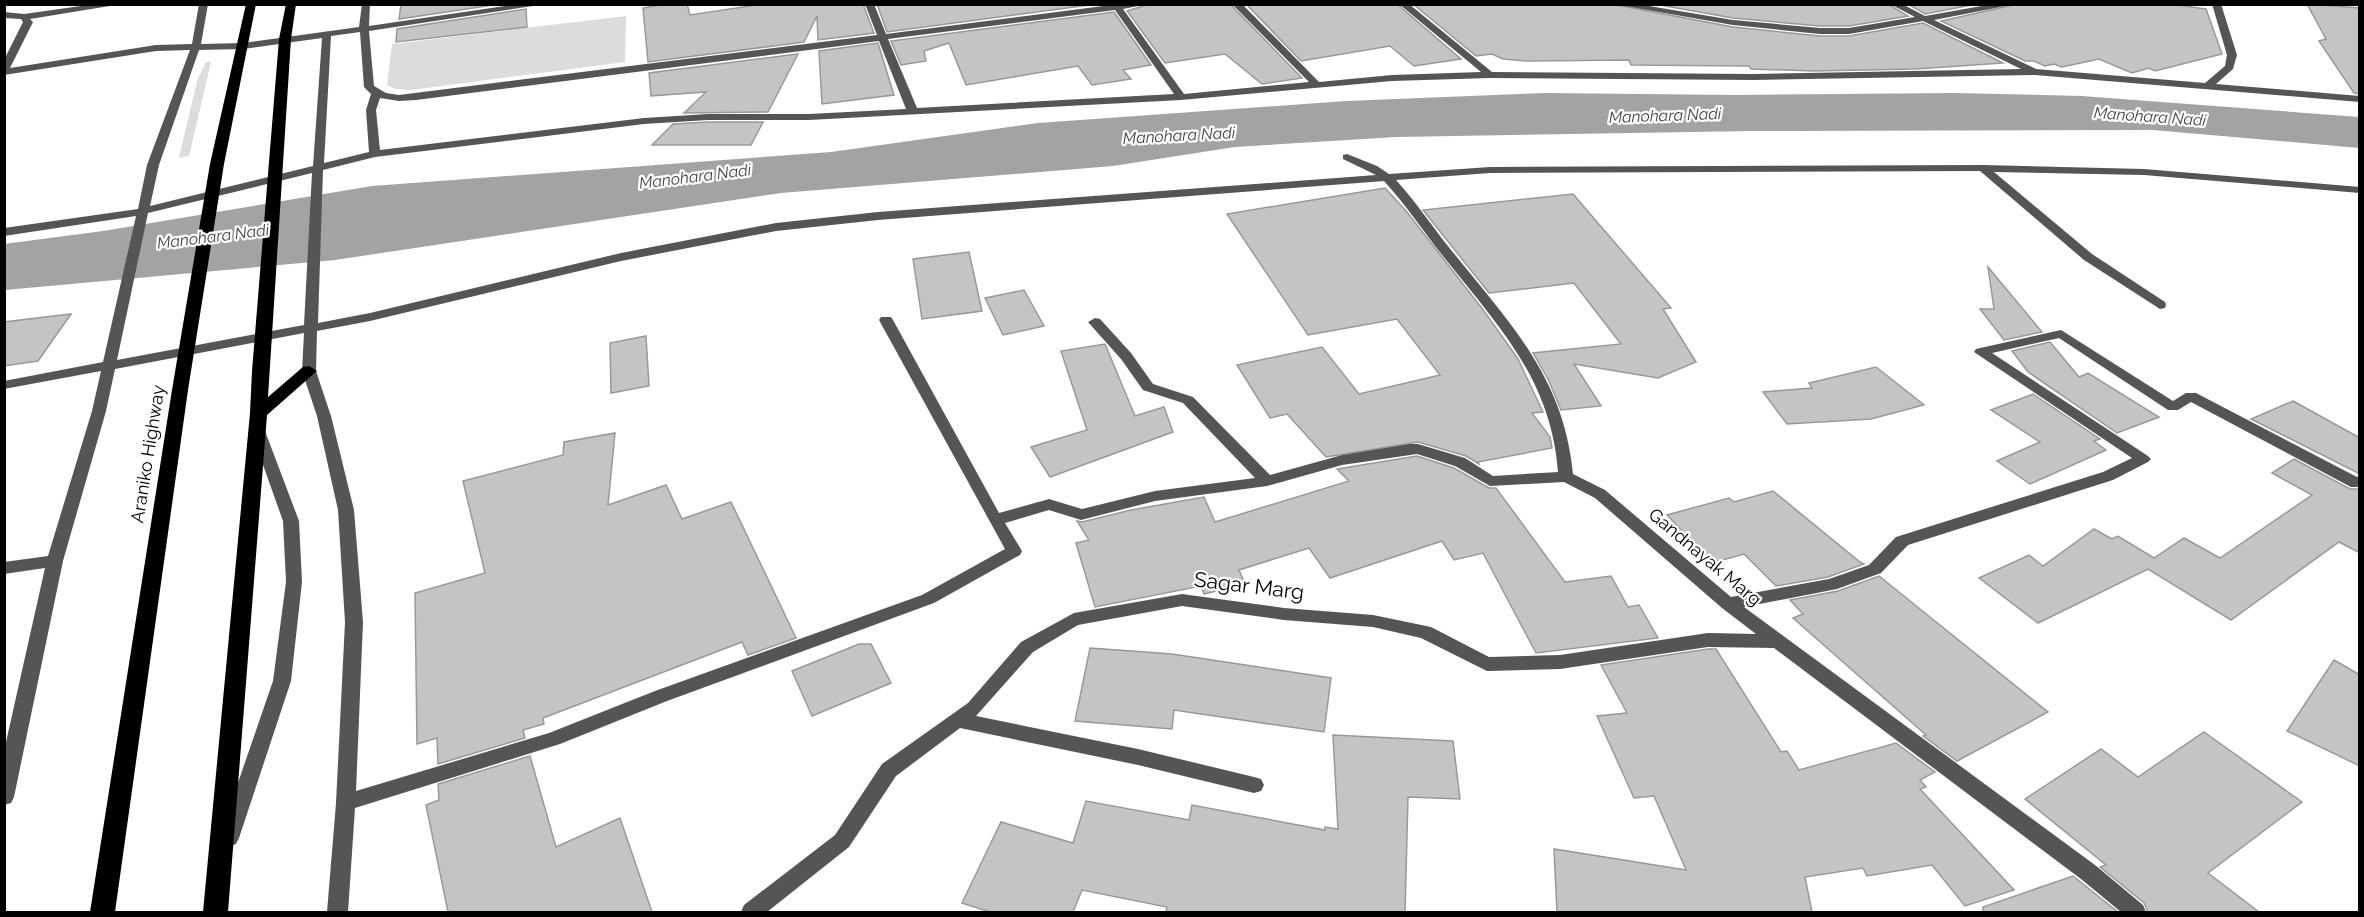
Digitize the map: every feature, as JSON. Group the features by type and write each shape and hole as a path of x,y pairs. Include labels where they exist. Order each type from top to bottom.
{"highway":[{"name":"Araniko Highway","path":"102,912 180,390 217,164 251,4"},
{"path":"215,912 258,420 285,39 291,4"},
{"path":"258,420 310,365"}],"street":[{"path":"24,17 29,4"},
{"path":"4,15 24,17 118,4"},
{"path":"4,797 55,561 99,411 153,165 196,46 204,4"},
{"path":"366,4 364,28 369,87 376,94 388,98 432,95 1144,4"},
{"path":"4,72 156,48 243,45 543,4"},
{"path":"869,4 913,112"},
{"path":"1236,4 1316,84"},
{"path":"1403,4 1490,75"},
{"path":"1617,4 1781,28 1832,31 1849,31 2012,4"},
{"path":"1894,4 2035,72"},
{"path":"2209,85 2230,66 2232,55 2216,4"},
{"path":"1118,8 1181,97"},
{"path":"4,72 28,22 24,17"},
{"path":"327,33 318,146 310,365 346,510 354,622 346,804 337,912"},
{"path":"4,232 130,214 375,154 644,121 708,117 809,117 1181,97 1392,78 1490,75 1753,76 2035,72 2360,99"},
{"path":"375,154 371,110 376,94"},
{"path":"995,520 1049,504 1081,515 1155,496 1267,481 1342,460 1418,448 1460,462 1490,481 1566,477 1566,451 1558,417 1536,369 1508,330 1385,176 1347,157"},
{"path":"1983,168 2088,257 2160,305"},
{"path":"4,385 370,317 621,257 776,227 878,216 1385,176 1490,170 1983,168 2144,172 2360,190"},
{"path":"346,804 554,739 661,696 928,599 1014,551 886,320"},
{"path":"1095,322 1126,356 1148,387 1188,400 1267,481"},
{"path":"1728,604 1831,585 1875,568 1902,542 2108,476 2143,459 1981,352 2061,334 2173,407 2191,396 2356,483 2360,481"},
{"path":"219,868 282,681 291,626 294,582 291,521 258,420"},
{"name":"Gandnayak Marg","path":"1566,477 1600,494 1728,604 2088,872 2136,912"},
{"path":"4,568 55,561"},
{"name":"Sagar Marg","path":"751,912 842,841 890,770 974,708 1027,647 1074,619 1182,600 1284,614 1373,621 1394,625 1425,632 1487,664 1560,662 1708,640 1779,641"},
{"path":"958,720 1138,757 1254,785"}],"shaded area":[{"path":"626,16 625,62 411,90 395,89 387,85 392,44"},
{"path":"206,62 211,62 189,156 179,158 197,81"}],"water":[{"name":"Manohara Nadi","path":"1545,93 1736,95 1956,93 2082,96 2359,117 2359,148 2153,130 1753,131 1396,137 1235,147 1113,166 781,193 335,260 5,290 4,244 103,231 372,186 831,152 1038,123 1346,101"}],"building":[{"path":"401,4 500,4 399,19"},
{"path":"666,4 687,4 690,15 763,4 863,4 874,33 818,40 817,16 804,42 648,62 643,8"},
{"path":"877,4 1097,4 887,32"},
{"path":"1150,4 1230,4 1302,78 1262,84 1225,54 1165,63 1127,11"},
{"path":"1246,4 1397,4 1461,59 1414,66 1390,46 1301,61"},
{"path":"1413,4 1611,4 1733,27 1820,36 1849,36 1923,23 2003,63 1916,69 1814,71 1751,69 1749,66 1631,65 1629,60 1527,61 1503,59 1492,54 1476,56"},
{"path":"1654,4 1888,4 1908,16 1849,26 1820,26 1733,18"},
{"path":"1908,4 1977,4 1925,14"},
{"path":"2018,4 2169,4 2206,9 2222,54 2155,71 2149,68 2132,73 2099,59 2062,67 2054,64 2045,66 2034,61 2025,61 1941,21"},
{"path":"2307,4 2360,8 2360,94 2354,93 2319,41 2326,39"},
{"path":"526,9 527,27 396,42 397,29"},
{"path":"1114,12 1151,65 1123,70 1131,79 1092,85 1078,66 966,85 949,43 924,51 926,61 901,65 891,41"},
{"path":"878,43 894,95 822,104 819,51"},
{"path":"798,54 768,112 684,113 706,92 651,96 649,73"},
{"path":"763,122 751,145 652,145 673,124"},
{"path":"1385,188 1407,212 1484,311 1518,359 1543,412 1532,413 1550,437 1552,448 1478,462 1479,464 1466,456 1418,442 1326,457 1287,414 1270,418 1237,365 1322,347 1359,394 1440,375 1397,319 1308,335 1227,214"},
{"path":"1573,194 1671,308 1663,309 1696,362 1658,378 1574,364 1601,406 1561,410 1549,381 1533,353 1621,344 1574,283 1489,293 1423,210"},
{"path":"969,252 982,311 922,319 913,259"},
{"path":"1988,267 2042,332 2004,340 1980,309 1994,309"},
{"path":"1024,290 1044,326 1003,335 985,298"},
{"path":"71,314 38,361 4,366 4,322"},
{"path":"646,336 649,386 611,393 610,343"},
{"path":"2050,342 2079,377 2088,373 2159,417 2117,433 2028,372 2012,351"},
{"path":"1105,344 1135,416 1164,407 1173,432 1050,477 1031,447 1087,430 1061,351"},
{"path":"1876,367 1924,405 1871,419 1787,424 1763,392 1812,388 1809,383"},
{"path":"2033,394 2100,439 2094,441 2106,450 2030,484 1997,461 2040,442 1991,410"},
{"path":"2293,401 2360,438 2360,474 2251,419"},
{"path":"615,433 608,505 666,485 682,519 731,502 796,638 748,655 742,642 543,718 544,724 523,730 525,738 438,764 437,738 417,744 415,593 485,573 463,481 563,455 564,442"},
{"path":"1417,456 1454,468 1489,488 1496,488 1565,582 1611,576 1628,607 1639,605 1658,638 1536,653 1483,553 1454,560 1442,541 1330,578 1309,548 1239,570 1245,584 1204,594 1201,586 1095,607 1076,543 1089,540 1077,521 1082,522 1131,510 1204,497 1215,522 1349,481 1337,469"},
{"path":"2294,459 2350,489 2360,489 2360,553 2339,542 2231,620 2148,569 2038,623 1979,578 2029,555 2043,566 2094,529 2112,539 2118,536 2154,558 2184,538 2220,558 2312,495 2272,473"},
{"path":"1773,491 1864,564 1828,577 1776,586 1744,554 1712,563 1667,515 1729,498 1734,502"},
{"path":"1879,576 2048,712 1957,761 1923,736 1926,735 1793,618 1803,614 1790,600 1838,591"},
{"path":"859,644 871,644 891,683 812,716 792,671"},
{"path":"1090,648 1172,654 1331,678 1324,732 1174,710 1172,729 1075,721"},
{"path":"1716,649 1781,752 1787,751 1799,770 1896,743 1935,772 1920,780 1926,787 1920,789 2014,890 1965,906 1932,865 1867,876 1863,868 1805,877 1812,912 1557,912 1554,849 1686,870 1654,796 1634,798 1597,716 1627,713 1601,665"},
{"path":"2334,660 2360,675 2360,766 2287,731"},
{"path":"2204,732 2302,802 2208,873 2259,912 2148,912 2144,903 2100,867 2106,865 2025,799 2101,749 2138,777"},
{"path":"1333,735 1453,741 1460,799 1408,797 1405,912 1166,912 1167,907 1082,890 1073,912 990,912 962,903 1001,822 1073,843 1086,801 1189,820 1192,805 1325,830 1325,827 1338,829"},
{"path":"530,756 556,847 620,818 652,912 448,912 426,805 439,800 438,784"},
{"path":"2073,876 2118,912 1983,912 1983,907"}]}
